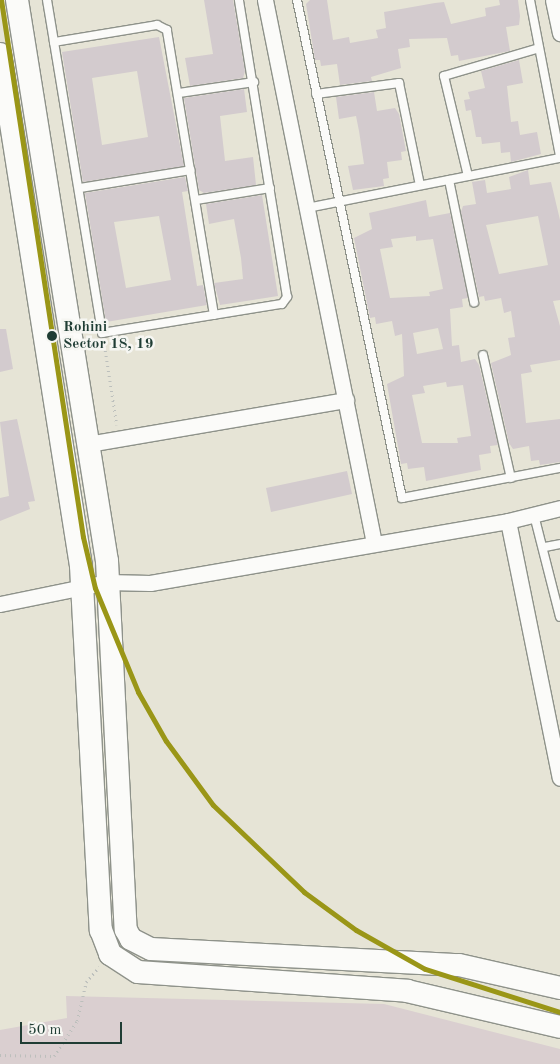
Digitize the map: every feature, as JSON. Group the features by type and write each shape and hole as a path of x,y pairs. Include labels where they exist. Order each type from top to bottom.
{"street":[{"path":"17,0 88,444 107,582 123,918 131,938 151,949 177,952 340,956 459,965 560,988"},
{"path":"265,0 374,543"},
{"path":"553,0 560,33"},
{"path":"0,54 82,586 101,930 110,954 138,972 407,991 560,1027"},
{"path":"88,444 346,400"},
{"path":"0,604 107,582 150,583 508,521 560,508"},
{"path":"508,521 560,778"},
{"path":"110,954 131,938"}],"lane":[{"path":"47,0 80,188 102,332 286,300 254,82 239,0"},
{"path":"297,0 402,498 560,468"},
{"path":"307,208 560,157 530,0"},
{"path":"54,42 161,25 166,30 179,93 214,314"},
{"path":"468,176 444,76 538,48"},
{"path":"179,93 254,82"},
{"path":"316,94 399,83 420,185"},
{"path":"80,188 191,170"},
{"path":"449,180 474,302"},
{"path":"196,200 270,188"},
{"path":"483,355 511,478"},
{"path":"534,515 545,547 560,617"},
{"path":"545,547 560,544"}],"path":[{"path":"102,332 119,439"},
{"path":"0,1055 54,1056 77,1021 86,982 110,954"}],"shaded area":[{"path":"66,996 384,1004 560,1049 560,1064 0,1064 0,1030 67,1018"}],"building":[{"path":"204,0 233,0 245,71 243,78 190,86 185,58 213,54"},
{"path":"310,0 327,0 333,40 349,37 350,43 378,38 376,30 386,28 384,12 435,3 444,2 451,24 486,16 485,8 500,5 499,0 518,0 520,16 519,25 506,27 510,51 459,61 458,55 451,56 447,38 409,39 410,47 398,49 401,68 371,77 372,81 340,85 337,64 321,66 320,60 315,60 306,4"},
{"path":"159,37 184,166 83,182 62,52","holes":["137,71 148,137 102,145 92,78"]},
{"path":"519,60 523,83 507,86 511,122 518,121 520,135 537,132 541,154 511,162 510,152 501,153 500,142 482,144 481,137 476,137 471,110 466,111 464,100 470,99 468,92 485,88 481,71"},
{"path":"244,89 247,112 220,116 225,161 253,157 256,185 204,193 199,190 184,98"},
{"path":"374,92 377,111 395,108 399,114 406,151 401,152 402,160 387,162 389,178 383,179 384,186 353,190 348,166 364,164 359,131 356,116 339,119 336,97"},
{"path":"528,170 530,185 551,182 560,220 560,300 553,301 560,326 560,360 530,365 532,372 521,374 526,423 560,419 560,462 540,465 539,460 531,461 529,446 513,449 509,443 491,363 511,355 508,338 515,337 511,311 504,313 501,298 485,301 484,296 479,297 461,212 463,206 476,204 472,182 485,180 487,193 511,189 509,177","holes":["538,216 548,265 499,274 486,225"]},
{"path":"185,177 188,191 182,192 197,286 203,285 207,305 106,322 85,193","holes":["159,216 171,280 126,288 114,222"]},
{"path":"262,195 278,296 220,305 214,283 243,279 241,258 234,219 209,224 206,204"},
{"path":"426,200 429,217 450,213 468,298 462,299 463,307 450,309 452,346 459,345 461,362 475,359 479,365 498,445 490,446 491,453 479,455 481,470 426,481 424,467 408,469 407,463 401,464 387,384 404,376 402,334 395,336 392,321 376,324 375,317 370,318 354,238 372,229 369,213","holes":["416,236 416,241 433,239 443,289 429,292 430,296 390,298 380,249 393,247 391,239","438,328 443,349 417,354 413,333","446,382 447,387 463,385 471,436 457,438 458,443 422,443 412,395 425,393 423,386"]},
{"path":"0,329 6,329 13,369 0,372"},
{"path":"17,419 35,501 28,502 30,509 0,521 0,498 9,496 0,422"},
{"path":"347,471 352,494 271,512 266,488"}],"transit line":[{"path":"1,0 83,537 95,588 138,692 166,741 213,805 304,892 356,930 425,969 560,1012"}],"place":[{"name":"Rohini Sector 18, 19","path":"52,336"}]}
